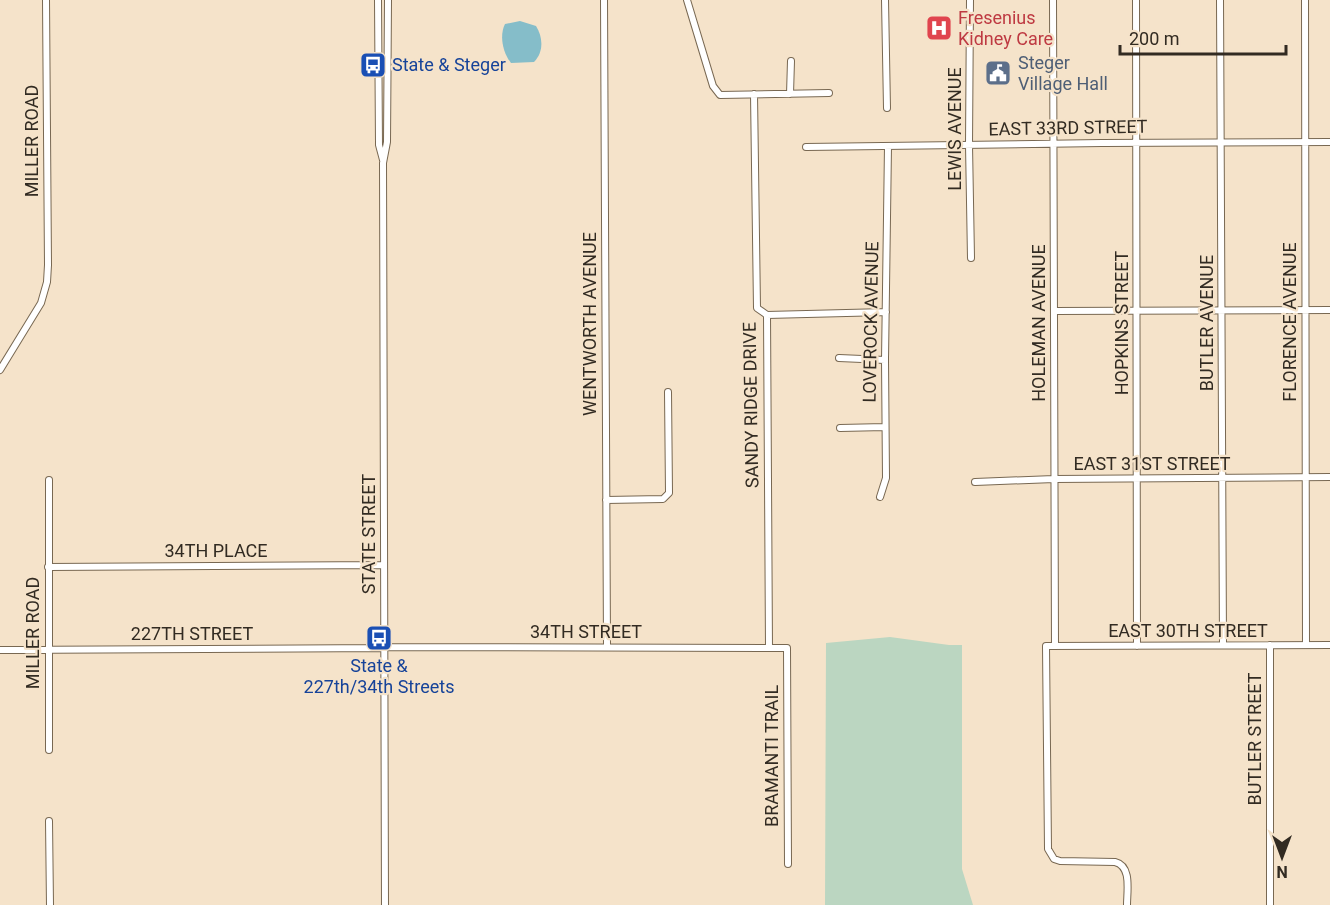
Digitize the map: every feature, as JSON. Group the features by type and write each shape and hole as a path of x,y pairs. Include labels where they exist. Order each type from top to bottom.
{"street":[{"name":"MILLER ROAD","path":"0,370 41,303 46,282 48,265 46,0"},
{"name":"STATE STREET","path":"378,0 379,145 383,163"},
{"name":"STATE STREET","path":"385,905 383,163 387,142 388,0"},
{"name":"WENTWORTH AVENUE","path":"604,0 607,647"},
{"path":"687,0 713,86 720,94 829,93"},
{"path":"885,0 887,108"},
{"name":"LEWIS AVENUE","path":"970,0 971,258"},
{"name":"HOLEMAN AVENUE","path":"1053,0 1055,646"},
{"name":"HOPKINS STREET","path":"1136,0 1137,646"},
{"name":"BUTLER AVENUE","path":"1220,0 1224,645"},
{"name":"FLORENCE AVENUE","path":"1305,0 1306,645"},
{"path":"790,94 791,61"},
{"name":"SANDY RIDGE DRIVE","path":"754,94 758,308 767,315 769,648"},
{"name":"EAST 33RD STREET","path":"806,147 1330,142"},
{"name":"LOVEROCK AVENUE","path":"880,497 886,478 888,146"},
{"path":"1054,311 1330,310"},
{"path":"767,315 886,312"},
{"path":"839,358 885,360"},
{"path":"606,500 663,499 669,493 668,393"},
{"path":"840,428 885,427"},
{"name":"EAST 31ST STREET","path":"975,482 1054,479 1330,477"},
{"name":"MILLER ROAD","path":"49,480 49,750"},
{"name":"34TH PLACE","path":"48,567 384,565"},
{"name":"BUTLER STREET","path":"1270,645 1270,905"},
{"name":"EAST 30TH STREET","path":"1127,905 1127,872 1120,863 1060,861 1054,859 1048,849 1046,646 1330,645"},
{"name":"34TH STREET","path":"385,647 787,648"},
{"name":"227TH STREET","path":"0,650 385,647"},
{"name":"BRAMANTI TRAIL","path":"787,648 788,864"},
{"path":"49,821 50,905"}],"green space":[{"path":"890,637 962,645 962,869 973,905 825,905 826,643"}],"water":[{"path":"520,21 536,26 540,35 540,54 534,62 511,63 504,49 502,34 505,24"}],"place":[{"name":"Fresenius Kidney Care","path":"939,28"},
{"name":"State & Steger","path":"373,65"},
{"name":"Steger Village Hall","path":"998,73"},
{"name":"State & 227th/34th Streets","path":"379,638"}]}
